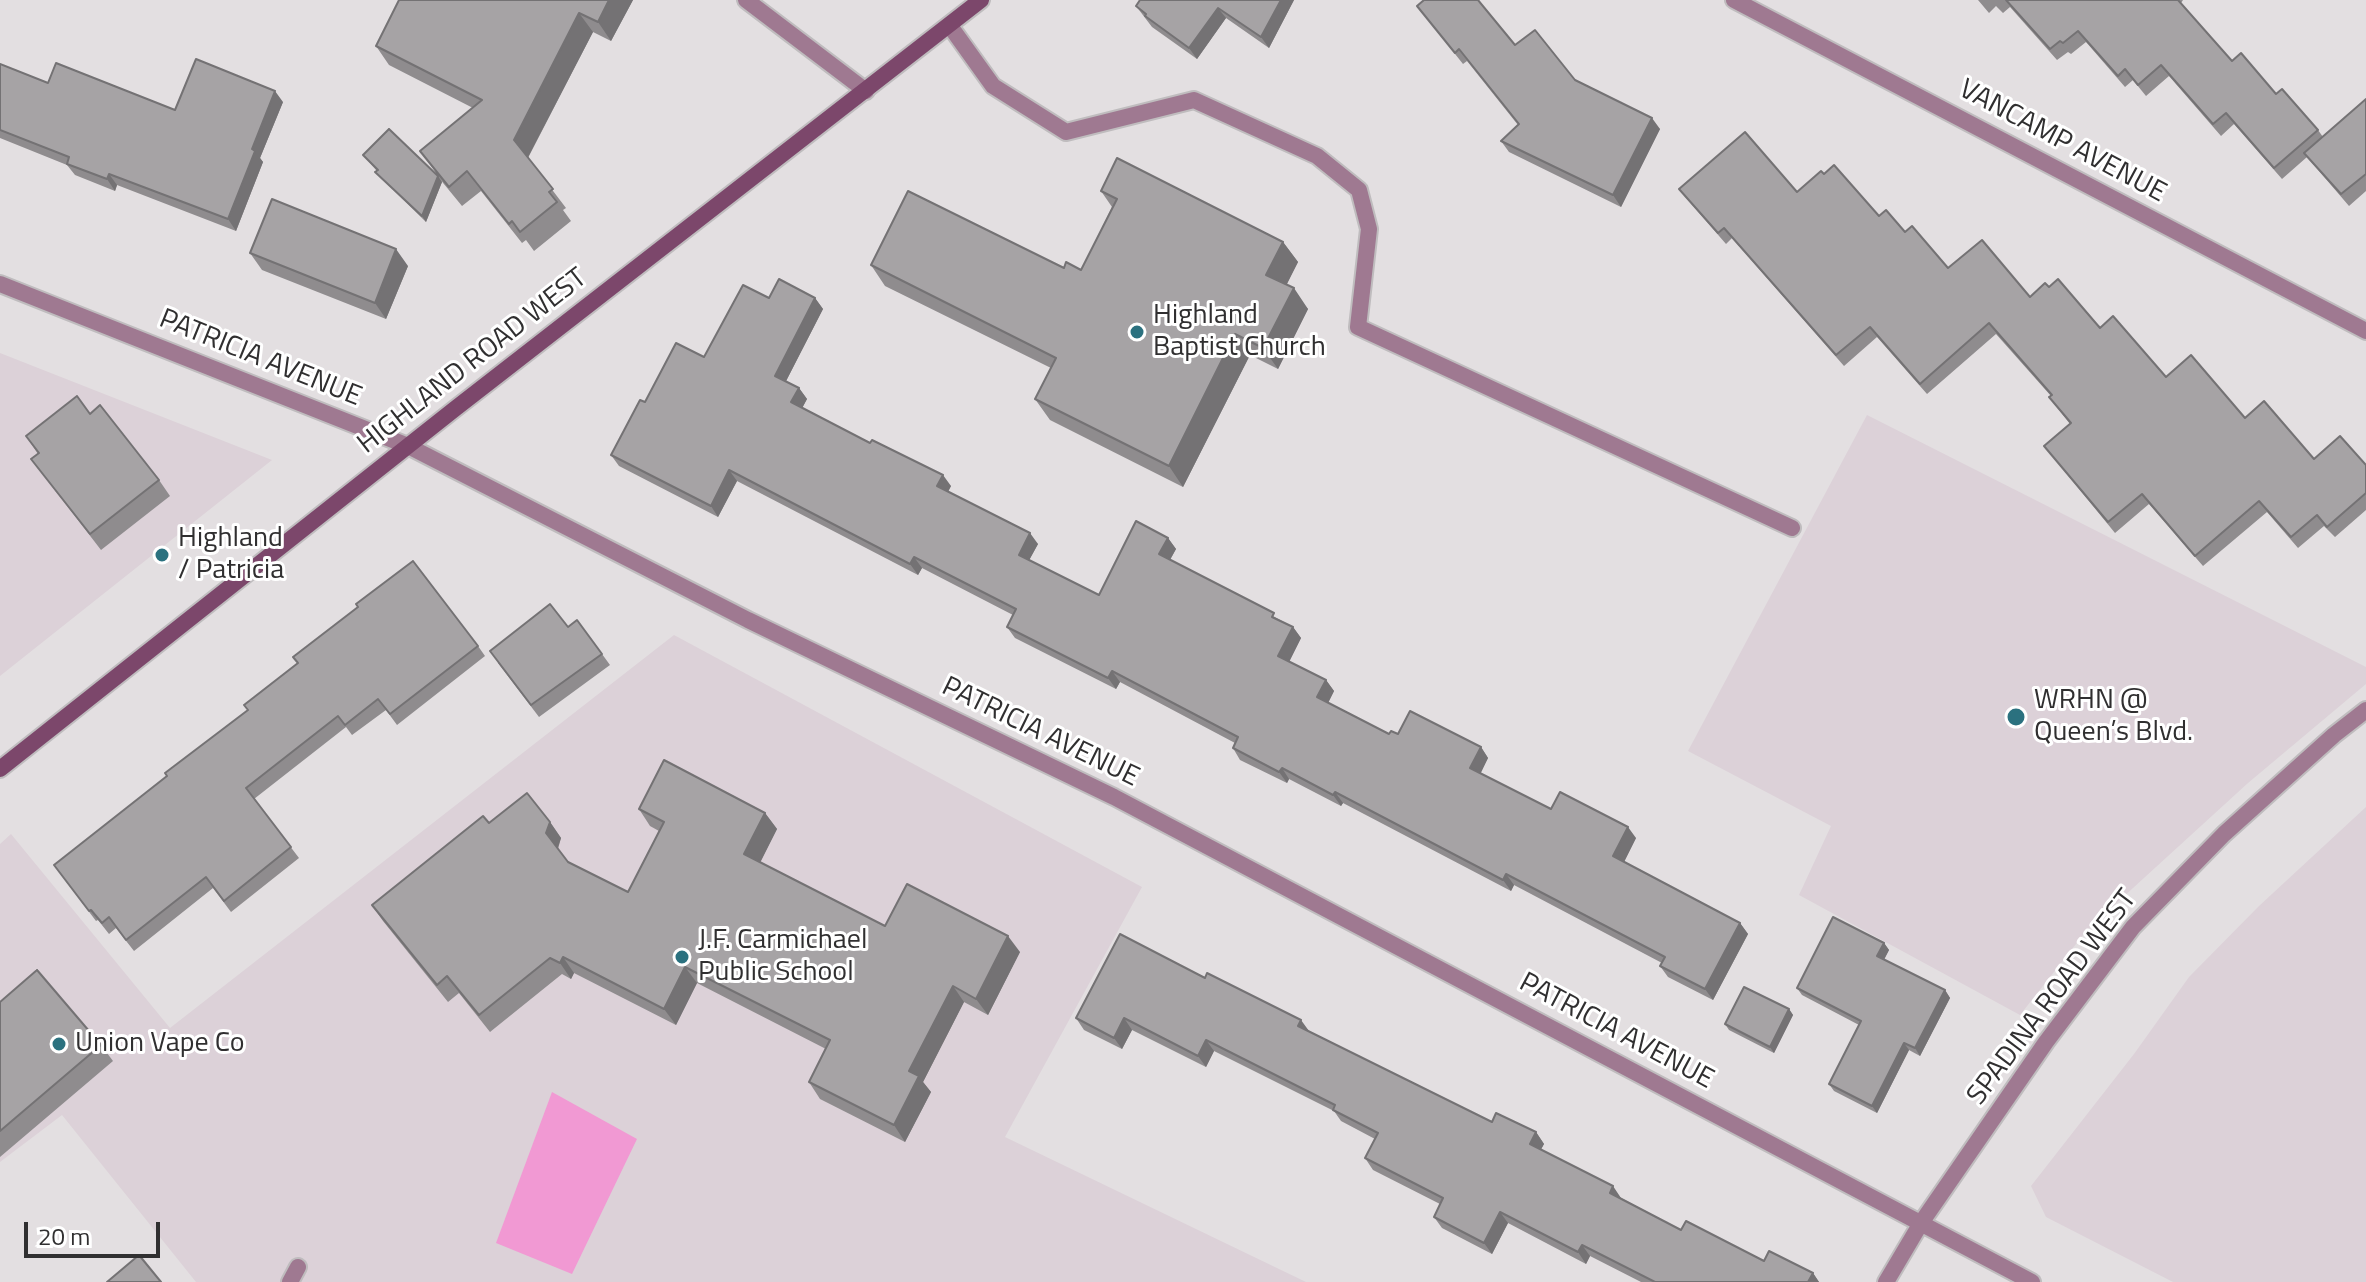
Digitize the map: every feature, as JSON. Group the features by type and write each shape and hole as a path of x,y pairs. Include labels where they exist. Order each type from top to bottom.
{"main road":[{"name":"HIGHLAND ROAD WEST","path":"0,769 408,446 981,0"}],"street":[{"path":"746,0 866,91"},
{"name":"VANCAMP AVENUE","path":"1734,0 2366,331"},
{"path":"950,26 993,86 1066,132 1194,100 1317,156 1359,190 1369,229 1358,327 1792,528"},
{"name":"PATRICIA AVENUE","path":"0,284 408,446 748,620 1114,797 2032,1282"},
{"name":"SPADINA ROAD WEST","path":"1886,1282 1921,1223 2046,1042 2133,927 2224,834 2366,710"}],"shaded area":[{"path":"0,353 272,460 0,676"},
{"name":"WRHN @ Queen’s Blvd.","path":"1867,415 2366,667 2366,684 2248,783 2087,930 2020,1015 1799,895 1831,826 1688,751"},
{"name":"J.F. Carmichael Public School","path":"674,635 1142,887 1005,1137 1306,1282 196,1282 62,1115 0,1162 0,844 11,834 170,1028"},
{"path":"2366,807 2366,1282 2173,1282 2046,1217 2031,1186 2134,1054 2189,977 2259,906"},
{"path":"552,1092 637,1139 572,1274 496,1243"}],"building":[{"path":"399,0 609,0 598,22 579,13 514,140 553,189 549,192 557,202 520,232 512,221 509,224 467,171 449,187 420,151 482,100 376,46"},
{"path":"1140,0 1281,0 1261,37 1218,8 1189,48 1145,16 1136,6"},
{"path":"1424,0 1478,0 1515,45 1535,30 1575,80 1652,118 1613,195 1501,141 1519,124 1459,49 1455,53 1417,6"},
{"path":"2006,0 2178,0 2232,61 2241,53 2276,94 2282,89 2318,130 2274,168 2226,113 2213,124 2161,65 2138,85 2125,69 2118,76 2078,31 2050,49"},
{"path":"196,59 275,91 228,219 109,174 107,179 67,164 69,157 0,130 0,64 48,83 56,63 175,110"},
{"path":"2366,99 2366,174 2341,194 2304,153"},
{"path":"389,129 438,176 422,216 375,172 378,170 363,155"},
{"path":"1745,132 1797,192 1821,171 1824,174 1834,165 1879,216 1886,210 1905,232 1912,226 1948,268 1982,240 2030,297 2045,283 2049,287 2058,279 2100,328 2113,316 2166,377 2191,355 2245,418 2264,401 2314,459 2340,436 2366,465 2366,493 2327,527 2317,515 2291,537 2259,501 2195,556 2142,494 2108,522 2044,446 2071,423 2049,397 2052,395 1989,323 1920,384 1870,327 1836,355 1724,228 1718,233 1679,189"},
{"name":"Highland Baptist Church","path":"1117,158 1283,242 1266,275 1294,288 1263,348 1235,334 1169,466 1035,399 1056,358 871,265 908,191 1064,268 1066,262 1081,270 1117,199 1101,191"},
{"path":"272,199 396,249 375,303 250,253"},
{"path":"779,279 815,298 775,376 799,388 791,402 870,443 872,440 943,475 937,486 1030,533 1019,555 1099,595 1136,521 1168,538 1159,554 1274,613 1272,617 1293,627 1278,656 1326,680 1317,697 1389,734 1391,731 1398,734 1410,711 1481,747 1470,768 1551,809 1560,792 1628,827 1613,856 1740,923 1705,989 1660,966 1665,957 1506,874 1503,880 1335,792 1333,795 1282,768 1279,772 1233,748 1238,737 1112,671 1108,678 1007,627 1016,609 914,557 910,564 729,470 711,506 611,455 640,400 645,402 676,343 704,357 743,285 769,298"},
{"path":"77,396 90,414 100,405 159,480 90,534 31,459 39,453 26,436"},
{"path":"413,561 478,646 390,714 378,699 345,725 338,716 246,788 291,847 224,901 206,877 126,940 109,917 102,923 54,865 167,776 165,773 248,710 244,705 298,663 293,657"},
{"path":"550,604 568,627 577,620 602,654 531,705 490,651"},
{"path":"664,760 765,813 744,854 885,926 907,884 1008,936 976,999 953,986 909,1071 919,1076 894,1125 809,1082 830,1040 685,967 664,1009 563,957 560,963 550,958 479,1015 447,976 437,985 372,905 483,816 489,823 527,793 550,822 546,833 568,862 628,892 664,822 639,809"},
{"path":"1833,917 1884,943 1877,956 1945,990 1915,1048 1904,1043 1872,1106 1829,1084 1861,1021 1797,988"},
{"path":"1120,934 1205,978 1207,973 1301,1020 1298,1026 1492,1122 1496,1113 1536,1132 1530,1144 1613,1186 1610,1193 1681,1230 1686,1221 1764,1261 1769,1251 1813,1273 1808,1282 1655,1282 1582,1245 1578,1252 1500,1212 1484,1243 1434,1217 1443,1198 1365,1158 1378,1133 1333,1110 1335,1105 1206,1040 1198,1056 1124,1018 1114,1038 1076,1018"},
{"path":"37,970 101,1045 0,1131 0,1002"},
{"path":"1744,987 1789,1009 1770,1047 1725,1024"},
{"path":"139,1255 161,1282 107,1282"}],"place":[{"name":"Highland Baptist Church","path":"1137,332"},
{"name":"Highland / Patricia","path":"162,555"},
{"name":"WRHN @ Queen’s Blvd.","path":"2016,717"},
{"name":"J.F. Carmichael Public School","path":"682,957"},
{"name":"Union Vape Co","path":"59,1044"}]}
